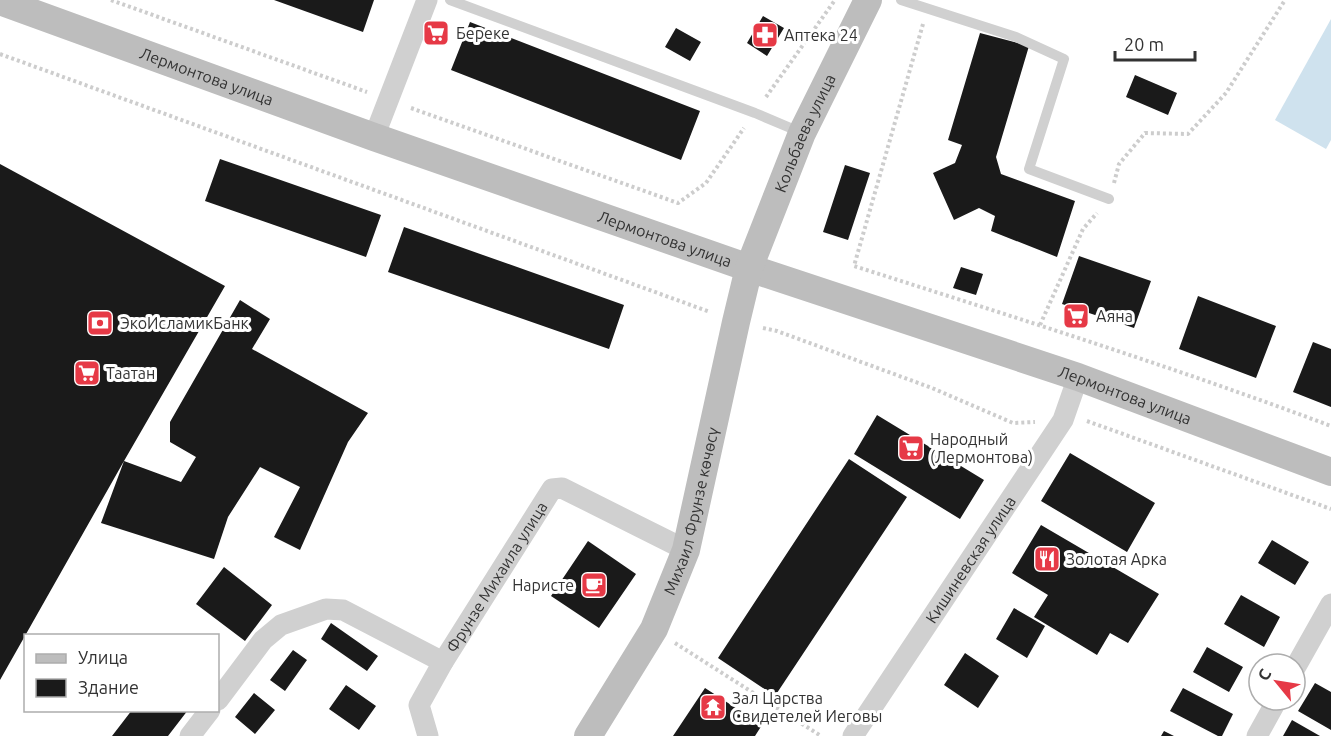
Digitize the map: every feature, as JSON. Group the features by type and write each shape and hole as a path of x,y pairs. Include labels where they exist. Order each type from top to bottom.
{"main road":[{"name":"Кольбаева улица","path":"749,268 802,133 868,0"},
{"name":"Лермонтова улица","path":"5,2 374,137 749,268 1078,377 1331,472"},
{"name":"Михаил Фрунзе көчөсү","path":"588,736 654,629 686,550 749,268"}],"street":[{"path":"374,137 427,0"},
{"name":"Кишиневская улица","path":"853,736 1063,420 1078,377"},
{"name":"Фрунзе Михаила улица","path":"428,736 419,705 443,662 552,489 562,488 686,550"},
{"path":"1304,652 1331,604"},
{"path":"219,699 263,640 281,625 326,609 343,610 443,662"},
{"path":"190,736 209,712"},
{"path":"1257,736 1270,712"}],"lane":[{"path":"450,0 755,113 802,133"},
{"path":"901,0 1016,37 1064,59 1029,169 1109,199"}],"path":[{"path":"111,0 678,203 706,183 835,0"},
{"path":"1040,325 1083,229 1109,199 1119,164 1145,133 1188,134 1226,93 1285,0"},
{"path":"928,8 854,267 1121,351 1331,426"},
{"path":"0,54 736,322 777,332 932,388 1013,423 1084,420 1331,509"},
{"path":"654,629 821,736"}],"water":[{"path":"1331,19 1331,140 1326,149 1275,120"}],"building":[{"path":"274,0 374,0 363,32"},
{"path":"763,16 784,28 767,56 747,43"},
{"path":"470,22 700,111 681,160 451,70"},
{"path":"676,28 701,42 690,61 665,47"},
{"path":"980,33 1029,46 996,157 1001,174 1075,201 1057,257 991,231 995,216 979,208 954,220 933,173 955,163 962,145 948,140"},
{"path":"1135,75 1177,93 1168,115 1126,97"},
{"path":"220,159 381,215 366,257 205,201"},
{"name":"Таатан","path":"0,164 225,286 24,634 0,680"},
{"path":"845,165 870,173 848,240 823,232"},
{"path":"404,227 624,305 609,349 388,272"},
{"path":"1079,256 1151,281 1134,328 1062,304"},
{"path":"961,267 983,274 976,295 953,288"},
{"path":"1198,296 1276,326 1256,378 1179,349"},
{"path":"240,300 270,319 252,349 368,413 348,442 300,550 274,537 300,487 260,467 228,517 214,559 101,523 124,461 181,482 196,457 170,442 170,422"},
{"path":"1313,342 1331,349 1331,407 1293,392"},
{"path":"877,415 984,480 960,519 854,454"},
{"path":"1070,453 1155,503 1127,552 1041,501"},
{"path":"849,459 907,497 775,696 718,658"},
{"path":"1041,525 1159,594 1128,643 1110,633 1097,655 1034,617 1048,595 1012,573"},
{"path":"1272,540 1309,562 1295,585 1258,563"},
{"name":"Наристе","path":"588,541 636,574 599,628 551,596"},
{"path":"224,567 272,605 245,641 196,604"},
{"path":"1241,595 1280,617 1264,647 1224,624"},
{"path":"1014,608 1045,626 1027,658 996,639"},
{"path":"331,623 378,656 367,671 321,639"},
{"path":"1207,647 1243,667 1229,692 1193,672"},
{"path":"293,650 307,660 285,691 270,680"},
{"path":"965,653 999,676 978,708 944,685"},
{"path":"1315,683 1331,692 1331,730 1300,712 1307,712 1307,696"},
{"path":"346,685 376,706 359,730 329,709"},
{"name":"Зал Царства Свидетелей Иеговы","path":"705,688 762,725 755,736 673,736"},
{"path":"1183,688 1233,714 1222,736 1170,711"},
{"path":"254,693 275,710 255,734 235,717"},
{"path":"130,712 186,712 168,736 112,736"},
{"path":"1292,720 1320,736 1283,736"},
{"path":"1164,731 1174,736 1161,736"}],"place":[{"name":"Береке","path":"436,33"},
{"name":"Аптека 24","path":"765,35"},
{"name":"Аяна","path":"1076,316"},
{"name":"ЭкоИсламикБанк","path":"100,323"},
{"name":"Таатан","path":"87,373"},
{"name":"Народный (Лермонтова)","path":"911,448"},
{"name":"Золотая Арка","path":"1047,559"},
{"name":"Наристе","path":"594,585"},
{"name":"Зал Царства Свидетелей Иеговы","path":"713,707"}]}
